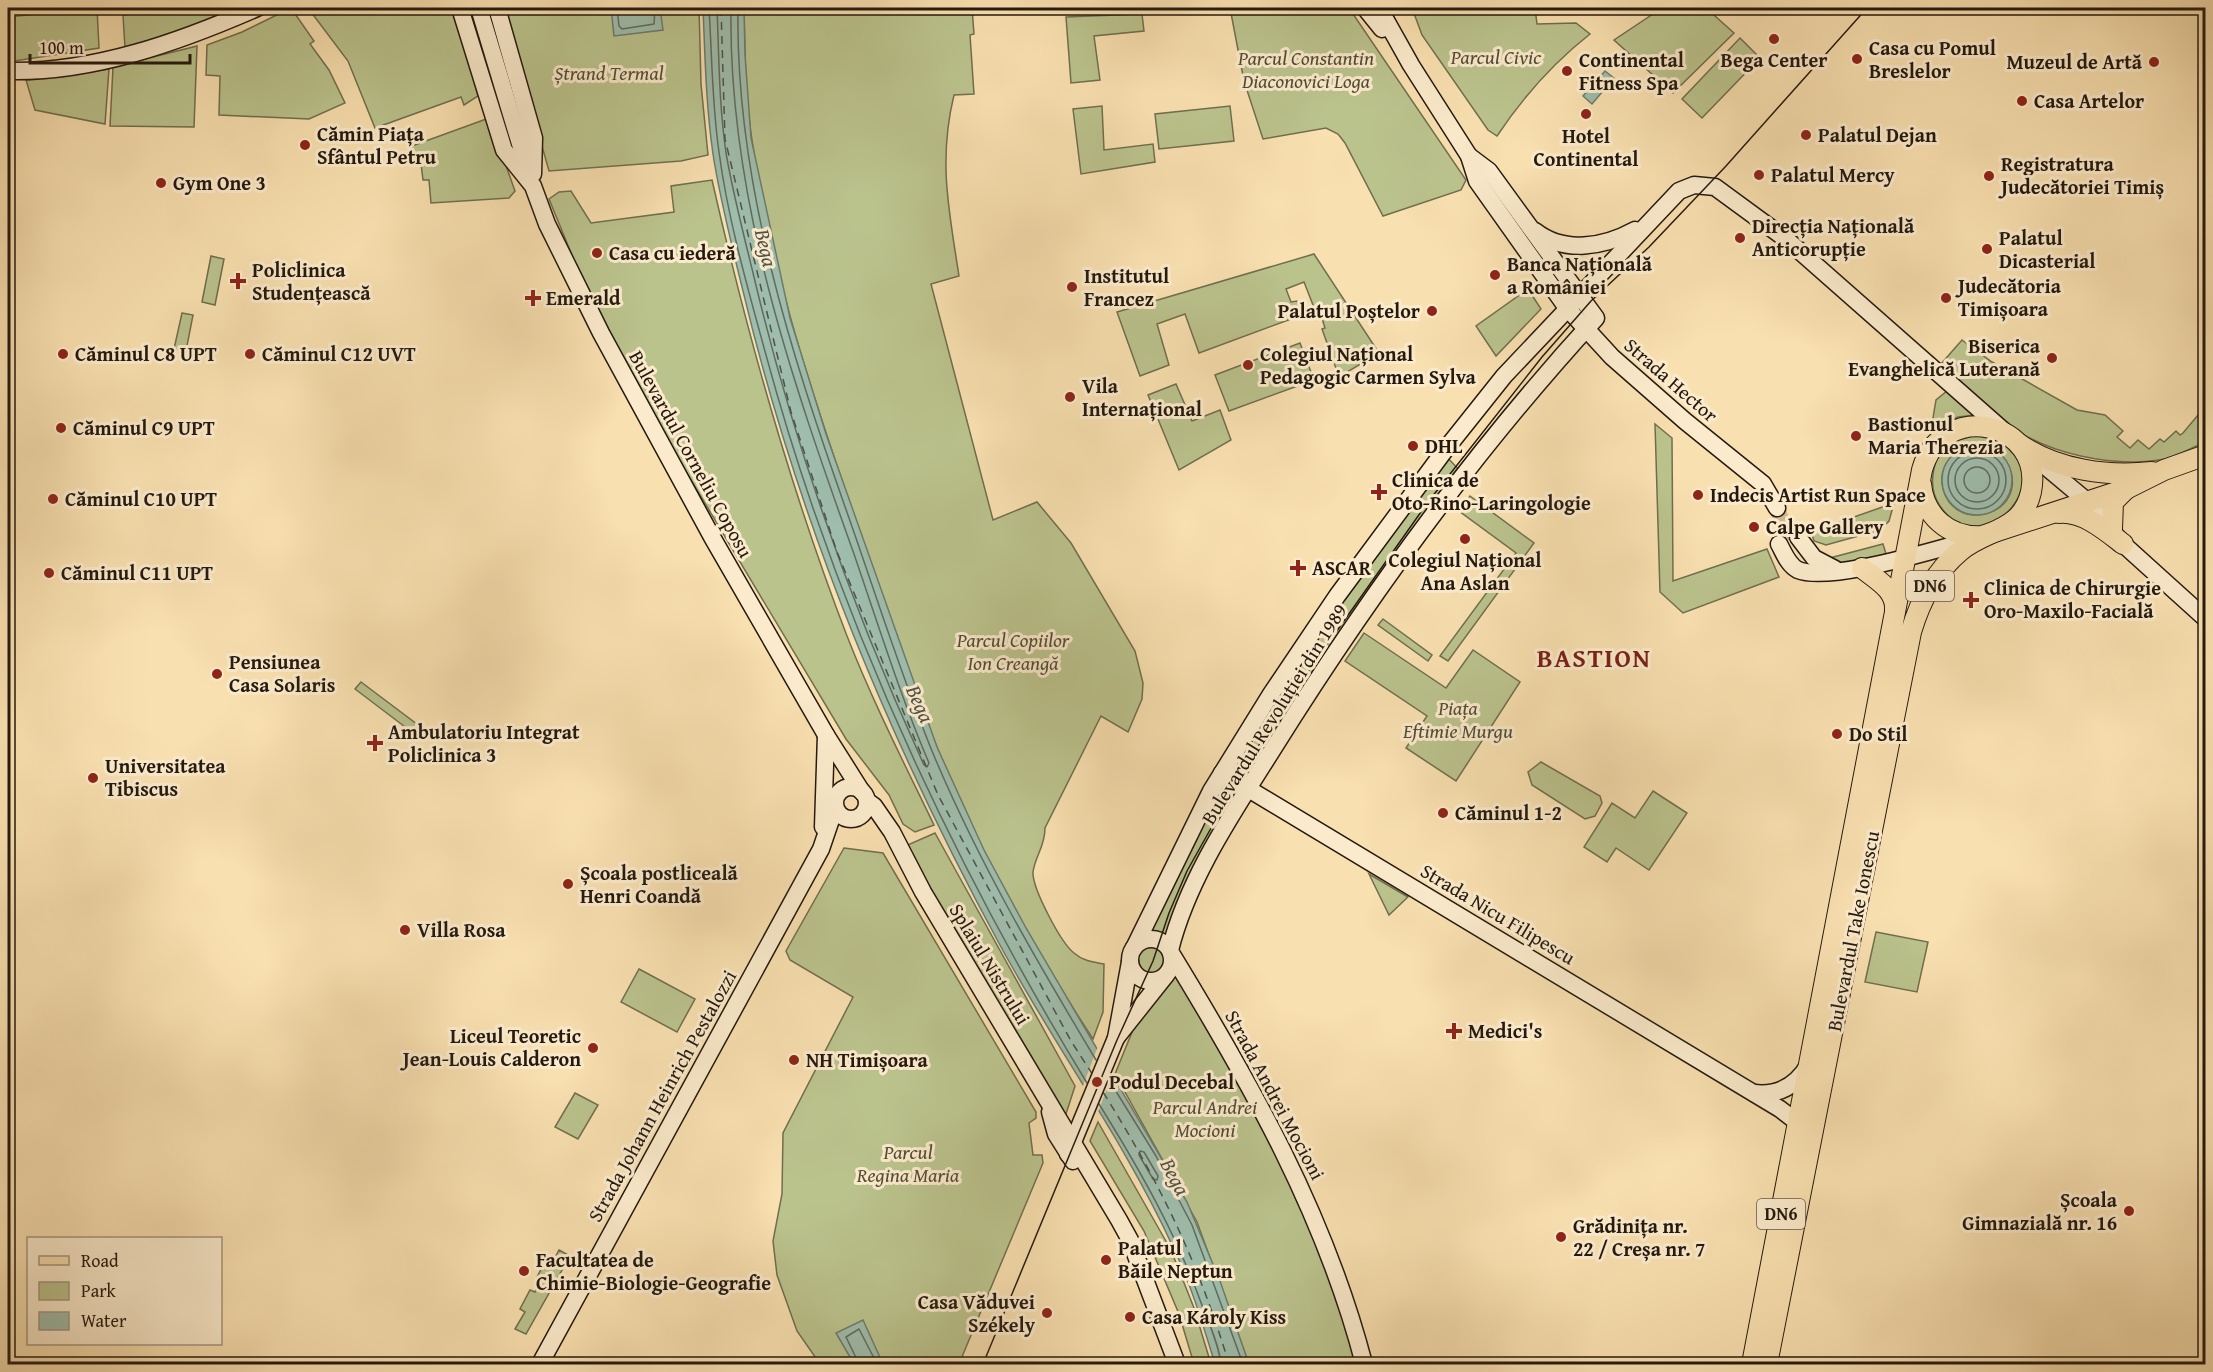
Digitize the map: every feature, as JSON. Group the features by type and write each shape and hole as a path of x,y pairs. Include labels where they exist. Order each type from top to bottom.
{"main road":[{"path":"8,71 48,69 112,59 202,31 256,8"},
{"name":"Bulevardul Corneliu Coposu","path":"460,8 504,150 533,186 547,224 601,333 712,537 826,735 865,796"},
{"path":"479,8 533,186"},
{"name":"Bulevardul Corneliu Coposu","path":"497,8 534,138 533,186"},
{"path":"1365,8 1411,65"},
{"path":"1379,8 1411,65 1469,156 1477,181 1567,308 1591,324"},
{"path":"1388,8 1411,65"},
{"path":"1469,156 1489,171 1528,224 1579,295 1591,324"},
{"name":"Bulevardul Revoluției din 1989","path":"1116,1038 1132,955 1197,816 1296,657 1395,517 1469,419 1567,308 1671,197 1692,186 1716,187 1810,257 2013,439"},
{"path":"1528,224 1547,239 1560,243 1589,246 1626,235 1656,213"},
{"name":"Bulevardul Revoluției din 1989","path":"1168,972 1177,926 1193,889 1248,789 1321,674 1407,551 1511,415 1591,324"},
{"name":"Strada Hector","path":"1591,324 1650,392 1733,459 1777,508"},
{"name":"DN6","path":"1906,557 1921,475 1932,448 1946,435 1959,429 1987,427 2013,439 2036,454 2072,467 2116,473 2164,470"},
{"path":"2013,439 2088,502 2118,536 2205,619"},
{"name":"DN6","path":"1994,534 2020,516 2031,493 2029,464 2013,439"},
{"name":"DN6","path":"1921,475 1924,499 1940,524 1962,535 1994,534 2044,515 2126,489 2164,470 2205,455"},
{"path":"2118,536 2113,502 2118,494 2126,489"},
{"path":"2044,515 2076,515 2118,536"},
{"path":"1842,571 1814,558 1789,540 1798,557 1817,571 1842,571 1862,568 1994,534"},
{"name":"Bulevardul Take Ionescu","path":"1752,1365 1911,632 1928,590 1946,565 1966,546 1994,534"},
{"name":"Bulevardul Take Ionescu","path":"1767,1365 1805,1128 1810,1063 1906,557"},
{"path":"1862,568 1891,594 1896,605 1894,618"},
{"path":"826,735 850,756 890,819 894,838"},
{"path":"821,849 826,735"},
{"name":"Bulevardul Corneliu Coposu","path":"826,735 837,801"},
{"name":"Strada Nicu Filipescu","path":"1222,773 1753,1093 1805,1128"},
{"path":"850,787 865,796 865,810 856,818 844,818 837,801 850,787"},
{"name":"Splaiul Nistrului","path":"865,796 894,838 1130,1240 1177,1365"},
{"name":"Strada Johann Heinrich Pestalozzi","path":"540,1365 821,849 837,801"},
{"name":"Splaiul Nistrului","path":"856,818 894,838"},
{"name":"Strada Johann Heinrich Pestalozzi","path":"821,849 856,818"},
{"path":"1168,972 1154,981 1143,979 1134,972 1132,955 1142,940 1152,938 1163,942 1171,951"},
{"name":"Strada Andrei Mocioni","path":"1171,951 1290,1161 1326,1249 1364,1365"},
{"path":"1073,1141 1116,1038 1168,972"},
{"name":"Strada Andrei Mocioni","path":"1168,972 1183,976 1190,983"},
{"path":"1753,1093 1768,1094 1783,1090 1794,1084 1810,1063"}],"green space":[{"path":"97,8 99,48 8,62 8,17"},
{"path":"156,8 236,8 206,22 125,48 123,15 156,11"},
{"path":"291,8 314,41 310,44 329,70 345,103 309,119 219,115 220,76 206,75 207,45 242,32"},
{"path":"308,8 451,8 461,29 478,96 464,105 461,97 375,128 348,61"},
{"name":"Ștrand Termal","path":"503,8 699,8 701,84 708,155 681,161 549,171"},
{"name":"Parcul Copiilor Ion Creangă","path":"744,8 972,8 974,34 970,35 974,94 954,95 947,142 947,186 959,276 931,284 993,520 1037,502 1071,543 1135,651 1143,683 1142,699 1128,732 1101,716 1045,828 1033,872 1042,902 1068,947 1081,958 1104,964 1103,1012 1093,1039 1049,969 1008,897 953,785 908,671 830,445 798,345 771,243 748,107"},
{"name":"Parcul Constantin Diaconovici Loga","path":"1230,8 1349,8 1466,180 1461,190 1383,216 1345,143 1338,134 1326,128 1263,139 1244,81"},
{"name":"Parcul Civic","path":"1412,8 1535,8 1537,24 1576,23 1590,34 1539,81 1497,136 1488,130 1422,35"},
{"path":"1662,8 1706,8 1734,33 1673,93 1614,40"},
{"path":"1142,14 1144,31 1094,36 1100,80 1071,83 1066,17"},
{"path":"1740,38 1760,58 1702,118 1682,99"},
{"path":"197,46 194,127 110,126 113,67"},
{"path":"109,69 105,124 35,110 26,80"},
{"path":"1102,106 1104,150 1153,144 1155,162 1081,174 1073,109"},
{"path":"1230,106 1234,141 1159,149 1155,114"},
{"path":"489,118 515,191 509,198 431,203 429,180 423,180 421,164 414,162 412,146"},
{"path":"712,180 771,410 826,580 857,660 934,825 915,832 903,824 889,795 846,739 642,398 592,304 549,199 559,192 571,191 591,223 674,212 671,186"},
{"path":"1314,254 1379,353 1339,377 1322,329 1325,328 1319,309 1315,310 1304,282 1286,289 1291,302 1297,301 1302,315 1199,353 1185,314 1157,324 1169,365 1140,376 1117,312"},
{"path":"211,256 224,259 215,305 202,302"},
{"path":"1528,289 1541,309 1496,356 1476,326"},
{"path":"182,313 193,315 186,351 174,349"},
{"path":"1962,340 1992,362 2077,410 2105,415 2123,431 2117,437 2130,448 2138,440 2149,449 2160,439 2164,442 2176,431 2180,435 2198,415 2205,422 2205,442 2171,457 2141,462 2101,460 2042,444 2010,425 1941,364"},
{"path":"1300,343 1314,380 1229,411 1215,375"},
{"path":"1176,384 1192,421 1220,410 1231,440 1179,470 1148,395"},
{"path":"1947,391 1975,415 1958,417 1931,430 1936,400"},
{"path":"1655,424 1672,438 1673,581 1767,549 1779,577 1683,613 1660,592"},
{"path":"1976,435 2006,447 2021,464 2023,484 2015,504 1999,519 1980,526 1959,523 1940,506 1933,490 1933,471 1940,454 1954,442","holes":["1970,445 1985,446 1998,452 2006,462 2011,473 2012,485 2009,497 2001,506 1988,513 1972,515 1959,511 1949,502 1943,490 1942,477 1946,464 1955,453"]},
{"path":"1445,455 1462,473 1247,785 1226,772 1272,698"},
{"path":"1470,496 1534,543 1448,661 1440,656 1516,553 1459,511"},
{"path":"1894,503 1889,521 1880,530 1826,545 1814,541 1811,532"},
{"path":"1883,544 1886,554 1840,564 1822,560"},
{"path":"1383,619 1432,655 1428,661 1378,625"},
{"name":"Piața Eftimie Murgu","path":"1364,633 1446,688 1473,650 1520,682 1456,781 1406,748 1427,716 1345,661"},
{"path":"361,682 426,731 421,739 355,689"},
{"path":"1541,762 1600,796 1602,803 1595,816 1585,819 1532,785 1528,772"},
{"path":"1223,778 1244,790 1165,939 1148,937"},
{"path":"1653,791 1687,813 1649,870 1616,848 1607,862 1584,847 1612,803 1635,818"},
{"path":"935,833 1075,1086 1065,1117 903,847"},
{"name":"Parcul Regina Maria","path":"844,848 883,853 1036,1112 1036,1118 1029,1123 1033,1155 1042,1155 1043,1163 959,1364 820,1364 797,1331 777,1275 773,1241 782,1194 783,1133 853,997 790,960 786,951"},
{"path":"1369,874 1408,897 1389,915"},
{"path":"1876,932 1928,942 1917,992 1865,982"},
{"path":"1151,941 1163,947 1169,959 1163,971 1151,977 1139,971 1133,959 1139,947"},
{"path":"639,969 695,999 677,1032 621,1002"},
{"name":"Parcul Andrei Mocioni","path":"1167,973 1178,974 1255,1095 1364,1364 1249,1364 1197,1222 1115,1074 1141,1010"},
{"path":"575,1093 598,1105 578,1139 555,1127"},
{"path":"1098,1122 1171,1250 1194,1308 1211,1364 1194,1364 1179,1314 1144,1231 1090,1141"},
{"path":"559,1250 570,1256 526,1334 515,1329 525,1312 520,1309 530,1290 535,1292 541,1280 537,1277 546,1260 552,1263"}],"water":[{"path":"611,8 660,8 663,30 614,36"},
{"name":"Bega","path":"703,8 744,8 751,138 790,318 826,434 937,747 984,850 1026,928 1187,1202 1220,1281 1249,1364 1215,1364 1185,1275 1154,1208 1134,1170 1022,985 960,869 884,709 850,627 791,461 765,377 743,291 713,154 706,81"},
{"path":"1605,71 1614,78 1592,104 1583,96"},
{"path":"1984,445 1997,451 2006,460 2010,466 2012,480 2010,494 2002,505 1991,513 1970,515 1952,505 1944,494 1942,473 1952,455 1963,447"},
{"path":"863,1320 883,1364 854,1364 836,1333"}],"pier":[{"path":"1098,1046 1114,1071 1096,1117 1081,1091"}],"ferry route":[{"path":"721,8 725,139 791,412 837,552 938,795 1071,1041 1093,1075"},
{"path":"1103,1092 1142,1158 1176,1224 1204,1291 1229,1364"}],"tunnel":[{"path":"1777,508 1789,540"}],"tram line":[{"path":"983,1364 1117,1040 1153,961 1169,913 1187,871 1247,764 1286,703 1428,502 1542,357 1591,301 1649,247 1726,166 1867,8"}],"place":[{"name":"Bega Center","path":"1774,39"},
{"name":"Casa cu Pomul Breslelor","path":"1857,59"},
{"name":"Muzeul de Artă","path":"2154,62"},
{"name":"Continental Fitness Spa","path":"1567,71"},
{"name":"Casa Artelor","path":"2022,101"},
{"name":"Hotel Continental","path":"1586,114"},
{"name":"Palatul Dejan","path":"1806,135"},
{"name":"Cămin Piața Sfântul Petru","path":"305,145"},
{"name":"Palatul Mercy","path":"1759,175"},
{"name":"Registratura Judecătoriei Timiș","path":"1989,176"},
{"name":"Gym One 3","path":"161,183"},
{"name":"Direcția Națională Anticorupție","path":"1740,238"},
{"name":"Palatul Dicasterial","path":"1987,249"},
{"name":"Casa cu iederă","path":"597,253"},
{"name":"Banca Națională a României","path":"1495,275"},
{"name":"Policlinica Studențească","path":"238,281"},
{"name":"Institutul Francez","path":"1072,287"},
{"name":"Emerald","path":"533,298"},
{"name":"Judecătoria Timișoara","path":"1946,298"},
{"name":"Palatul Poștelor","path":"1432,311"},
{"name":"Căminul C8 UPT","path":"63,354"},
{"name":"Căminul C12 UVT","path":"250,354"},
{"name":"Biserica Evanghelică Luterană","path":"2052,358"},
{"name":"Colegiul Național Pedagogic Carmen Sylva","path":"1248,365"},
{"name":"Vila Internațional","path":"1070,397"},
{"name":"Căminul C9 UPT","path":"61,428"},
{"name":"Bastionul Maria Therezia","path":"1856,436"},
{"name":"DHL","path":"1413,446"},
{"name":"Clinica de Oto-Rino-Laringologie","path":"1379,492"},
{"name":"Indecis Artist Run Space","path":"1698,495"},
{"name":"Căminul C10 UPT","path":"53,499"},
{"name":"Calpe Gallery","path":"1754,527"},
{"name":"Colegiul Național Ana Aslan","path":"1465,539"},
{"name":"ASCAR","path":"1298,568"},
{"name":"Căminul C11 UPT","path":"49,573"},
{"name":"Clinica de Chirurgie Oro-Maxilo-Facială","path":"1971,600"},
{"name":"Pensiunea Casa Solaris","path":"217,674"},
{"name":"Do Stil","path":"1837,734"},
{"name":"Ambulatoriu Integrat Policlinica 3","path":"375,743"},
{"name":"Universitatea Tibiscus","path":"93,778"},
{"name":"Căminul 1-2","path":"1443,813"},
{"name":"Școala postliceală Henri Coandă","path":"568,884"},
{"name":"Villa Rosa","path":"405,930"},
{"name":"Medici's","path":"1454,1031"},
{"name":"Liceul Teoretic Jean-Louis Calderon","path":"593,1048"},
{"name":"NH Timișoara","path":"794,1060"},
{"name":"Podul Decebal","path":"1097,1082"},
{"name":"Școala Gimnazială nr. 16","path":"2129,1211"},
{"name":"Grădinița nr. 22 / Creșa nr. 7","path":"1561,1237"},
{"name":"Palatul Băile Neptun","path":"1106,1260"},
{"name":"Facultatea de Chimie-Biologie-Geografie","path":"524,1271"},
{"name":"Casa Văduvei Székely","path":"1047,1313"},
{"name":"Casa Károly Kiss","path":"1130,1317"}],"district":[{"name":"BASTION","path":"1594,658"}]}
